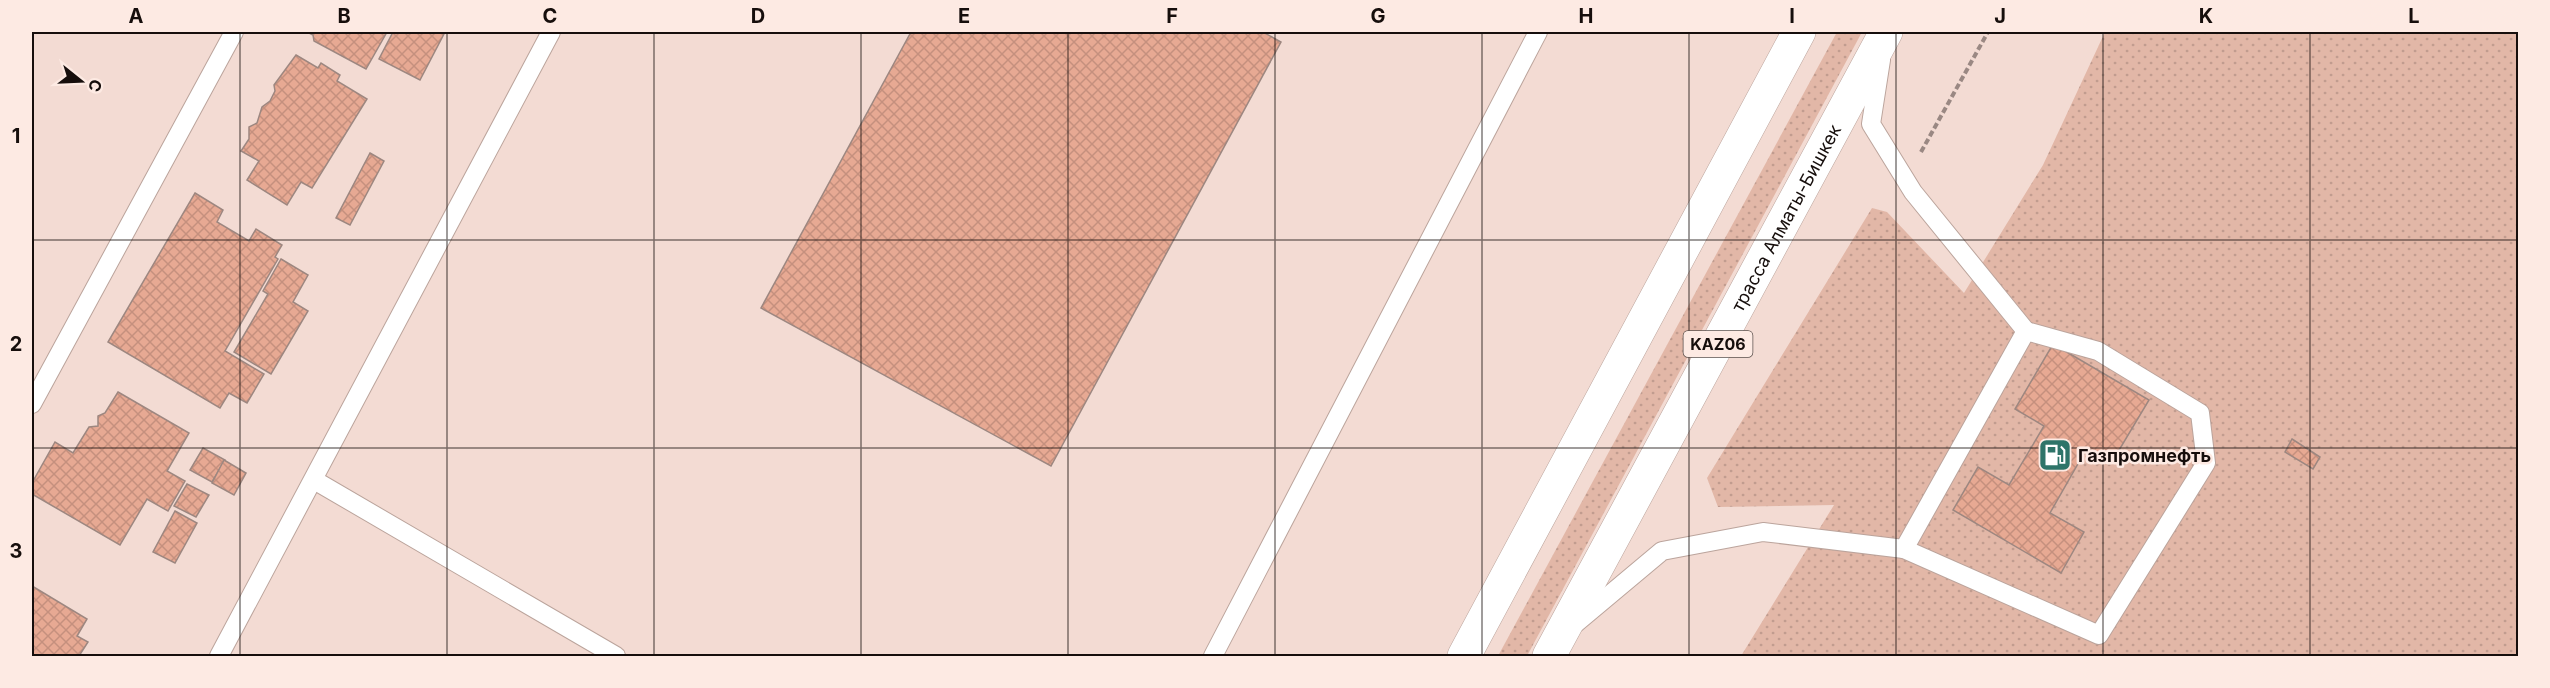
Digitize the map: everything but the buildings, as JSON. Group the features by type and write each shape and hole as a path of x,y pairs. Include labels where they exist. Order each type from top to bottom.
{"highway":[{"path":"1464,657 1799,32"},
{"name":"трасса Алматы-Бишкек","path":"1555,646 1886,32"}],"lane":[{"path":"32,404 234,32"},
{"path":"219,657 551,32"},
{"path":"1213,657 1538,32"},
{"path":"1555,646 1662,551 1763,532 1904,549 2099,635 2206,463 2200,413 2098,351 2026,332 1914,192 1871,124 1886,32"},
{"path":"1904,549 2026,332"},
{"path":"314,480 616,657"}],"path":[{"path":"1906,180 1988,32"}],"shaded area":[{"path":"1837,32 1862,32 1527,656 1498,656"},
{"path":"2105,32 2518,32 2518,656 1741,656 1834,505 1718,507 1707,478 1872,208 1887,212 1964,293 2043,165"}],"place":[{"name":"Газпромнефть","path":"2055,455"}]}
